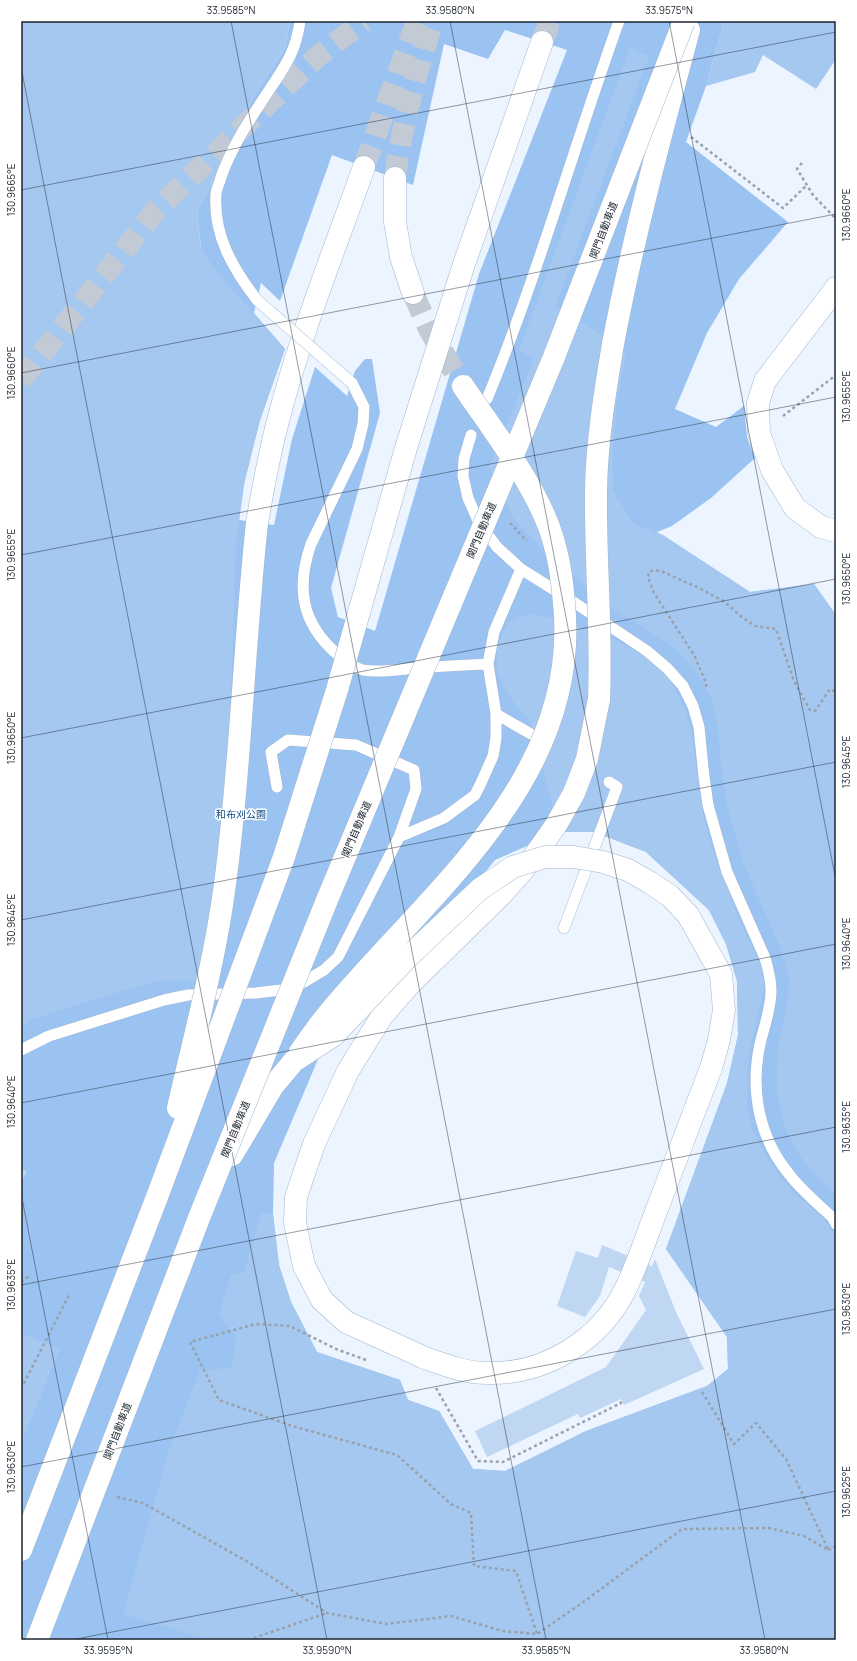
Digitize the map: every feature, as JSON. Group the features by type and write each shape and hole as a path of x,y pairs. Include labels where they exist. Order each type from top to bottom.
{"main road":[{"name":"関門自動車道","path":"37,1640 199,1218 326,900 554,357 684,21"},
{"path":"294,1061 334,1036 408,956 480,889 513,867 545,857 574,857 603,862 628,870 670,896 688,915 721,974 724,1010 719,1040 711,1068 626,1288 605,1321 587,1339 563,1354 538,1365 513,1372 486,1373 455,1369 425,1358 346,1322 322,1300 304,1266 295,1222 296,1197 314,1144 348,1071 382,1016 408,986 502,894 530,862 556,825 574,792 587,759 599,699 600,635 596,489 598,445 604,397 628,268 649,180 691,21"},
{"path":"21,1550 157,1197 284,857 337,690 406,448 464,264 542,42"},
{"path":"157,1197 204,997 225,886 232,822 250,586 257,522 265,475 276,428 294,366 364,167"},
{"path":"395,178 395,222 401,257 413,293"},
{"path":"836,288 765,381 758,403 759,433 772,470 795,508 821,527 836,531"},
{"path":"199,1218 241,1138 273,1086 294,1061 327,1015 456,872 488,833 516,793 539,750 553,715 562,676 567,627 561,571 549,526 528,483 463,386"}],"lane":[{"path":"300,21 299,33 292,55 245,127 227,159 216,193 217,215 226,252 239,277 257,300 352,383 364,407 363,424 357,449 311,544 306,560 302,578 303,595 307,611 316,632 329,648 344,661 362,670 382,672 445,666 488,664"},
{"path":"487,399 507,350 583,122 619,21"},
{"path":"471,435 464,459 463,476 468,498 479,523 497,547 521,569 647,651 667,668 683,686 693,706 699,727 708,806 727,872 765,958 769,972 771,990 770,1000 756,1069 758,1113 774,1153 789,1174 832,1217 836,1224"},
{"path":"399,837 444,818 475,795 493,756 496,738 496,714 488,664 494,632 521,569"},
{"path":"496,714 531,734"},
{"path":"21,1050 49,1036 164,1000 188,995 281,990 304,982 324,970 338,957 399,837 416,789 414,770 356,745 288,740 271,752 277,787"},
{"path":"564,928 617,787 609,782"}],"path":[{"path":"691,137 783,208 807,185"},
{"path":"802,163 798,169 813,195 836,219"},
{"path":"759,433 769,427 836,375"},
{"path":"706,689 706,683 694,655 654,594 648,578 649,572 654,570 660,571 701,589 725,602 739,615 755,626 776,629 794,681 810,710 815,711 830,689 834,691 836,696"},
{"path":"21,1282 29,1276"},
{"path":"21,1390 70,1293"},
{"path":"371,1362 336,1349 290,1326 256,1324 190,1342 219,1400 292,1426 397,1455 451,1504 471,1513 474,1566 516,1571 537,1634"},
{"path":"434,1385 478,1461 503,1462 620,1403 619,1400"},
{"path":"702,1392 734,1444 756,1423 786,1459 828,1550"},
{"path":"112,1496 143,1503 248,1562 327,1613 386,1624 451,1616 503,1631 537,1634 582,1603 682,1529 769,1528 804,1536 828,1550"},
{"path":"828,1550 836,1546"},
{"path":"248,1640 327,1613"}],"green space":[{"name":"和布刈公園","path":"290,21 724,21 706,86 686,142 788,222 739,279 707,333 675,409 716,427 744,406 747,437 755,458 711,498 672,526 657,532 750,592 814,584 836,615 836,1640 21,1640 21,422 201,249 197,212 255,94 285,48","holes":["505,30 567,50 479,274 375,631 338,617 331,588 380,413 372,359 365,359 355,371 347,396 315,367 292,439 274,525 239,520 244,484 260,420 285,349 254,313 261,283 280,301 332,155 413,185 444,44 488,59","559,832 594,832 646,852 709,910 726,944 737,981 738,1035 727,1083 666,1249 727,1337 728,1369 707,1386 586,1431 505,1471 473,1469 439,1411 408,1400 400,1380 317,1352 291,1302 279,1265 273,1214 274,1163 319,1057 426,946 495,860"]}],"shaded area":[{"path":"21,21 290,21 285,48 255,94 197,212 201,249 216,271 285,349 260,420 244,484 236,545 227,811 200,980 156,981 70,1007 29,1021 21,1026"},
{"path":"724,21 836,21 836,59 816,89 763,55 755,72 706,86"},
{"path":"630,48 649,56 555,307 596,331 626,355 617,399 612,460 613,491 633,523 663,535 750,592 814,584 836,615 836,1196 806,1165 795,1148 784,1125 777,1093 777,1070 778,1049 788,999 789,977 782,952 743,862 727,806 718,727 711,698 697,673 677,650 634,621 615,611 538,545 514,519 489,467 534,359 519,350"},
{"path":"533,614 557,619 616,641 651,659 672,683 684,708 691,728 702,810 711,845 738,918 761,965 764,988 749,1054 747,1075 748,1109 751,1126 761,1147 780,1177 798,1197 822,1217 836,1237 836,1640 209,1640 123,1614 169,1450 200,1370 232,1368 236,1338 219,1314 231,1275 244,1271 262,1212 273,1214 279,1265 291,1302 317,1352 400,1380 408,1400 439,1411 473,1469 506,1471 586,1431 707,1386 728,1369 727,1337 666,1249 727,1084 738,1035 737,981 726,944 709,910 646,852 594,832 559,832 530,720 515,704 503,686 497,672 497,646 508,623 519,617"},
{"path":"21,1333 60,1349 21,1444"}],"building":[{"path":"21,1168 27,1172 21,1182"},
{"path":"602,1245 652,1266 655,1259 676,1312 704,1369 624,1405 621,1399 580,1418 578,1414 487,1457 475,1431 606,1367 646,1310 639,1296 645,1282 609,1267 600,1296 585,1317 557,1306 576,1251 598,1258"}],"tunnel":[{"path":"21,380 157,209 318,56 364,21"},
{"path":"364,167 417,21"},
{"path":"395,178 410,99 433,21"},
{"path":"542,42 550,21"},
{"path":"413,293 429,329 463,386"}]}
